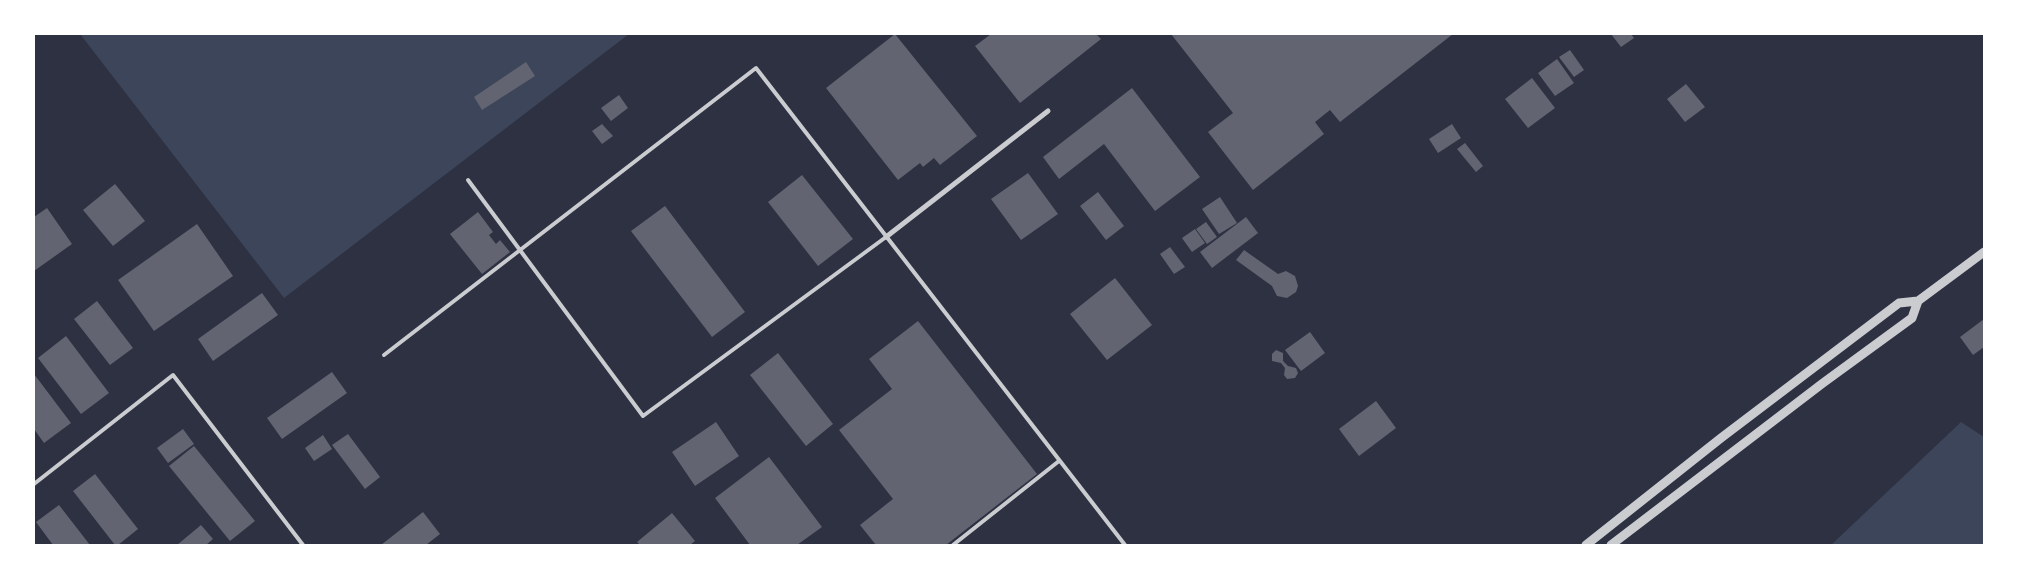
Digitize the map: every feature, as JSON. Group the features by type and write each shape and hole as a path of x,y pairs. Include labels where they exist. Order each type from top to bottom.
{"street":[{"path":"886,236 1048,112"},
{"path":"1586,545 1721,438 1899,303 1918,301 1984,252"},
{"path":"1610,545 1823,383 1912,318 1918,301"}],"lane":[{"path":"384,355 756,68 1125,545"},
{"path":"468,180 643,416 886,236"},
{"path":"34,484 173,375 301,544"},
{"path":"953,545 1060,461"}],"shaded area":[{"path":"80,34 629,34 284,298"},
{"path":"1961,422 1984,437 1984,545 1831,545"}],"building":[{"path":"895,34 977,136 940,165 934,158 923,167 920,163 898,180 826,88"},
{"path":"991,34 1096,34 1101,39 1020,103 975,46"},
{"path":"1171,34 1453,34 1340,122 1330,110 1315,122 1324,134 1253,190 1208,132 1233,113"},
{"path":"1611,34 1631,34 1634,38 1621,47"},
{"path":"1570,50 1584,70 1574,77 1559,57"},
{"path":"1557,59 1574,83 1555,96 1538,73"},
{"path":"526,62 535,76 482,110 474,97"},
{"path":"1532,78 1555,108 1528,128 1505,99"},
{"path":"1686,84 1705,107 1685,122 1667,99"},
{"path":"1132,88 1200,177 1155,211 1104,144 1059,179 1043,157"},
{"path":"619,95 628,108 611,121 601,108"},
{"path":"602,124 613,136 602,144 592,131"},
{"path":"1452,124 1461,138 1438,153 1429,139"},
{"path":"1465,143 1483,166 1476,172 1457,149"},
{"path":"1028,173 1058,214 1021,240 991,199"},
{"path":"802,175 853,239 818,266 768,202"},
{"path":"115,184 145,221 113,246 83,210"},
{"path":"1098,192 1124,226 1106,240 1080,206"},
{"path":"1220,197 1237,223 1219,234 1202,209"},
{"path":"665,206 745,312 712,337 631,231"},
{"path":"47,208 72,244 34,271 34,217"},
{"path":"478,212 493,232 489,235 496,244 500,240 510,252 482,274 450,234"},
{"path":"1246,217 1258,233 1212,268 1200,252"},
{"path":"1206,222 1217,237 1207,244 1196,229"},
{"path":"197,224 233,276 154,331 118,280"},
{"path":"1195,229 1205,243 1192,252 1182,238"},
{"path":"1170,247 1185,267 1174,274 1160,254"},
{"path":"1244,250 1278,274 1286,271 1295,276 1298,286 1296,292 1287,298 1277,296 1272,286 1236,260"},
{"path":"1115,278 1152,325 1107,360 1070,314"},
{"path":"262,293 278,315 213,361 198,339"},
{"path":"97,301 133,348 110,365 74,319"},
{"path":"1984,319 1984,347 1973,355 1960,337"},
{"path":"918,321 1037,474 946,545 876,545 860,525 893,499 839,430 892,389 869,359"},
{"path":"1310,332 1325,353 1301,371 1285,350"},
{"path":"66,336 109,393 81,414 38,358"},
{"path":"1276,350 1283,353 1283,361 1288,366 1296,368 1298,373 1295,378 1287,379 1284,375 1285,368 1281,363 1272,361 1272,354"},
{"path":"778,353 833,424 806,446 750,375"},
{"path":"332,372 347,393 282,439 267,418"},
{"path":"34,374 71,423 44,443 34,429"},
{"path":"1376,401 1396,428 1359,456 1339,429"},
{"path":"716,422 739,456 695,486 672,452"},
{"path":"183,429 194,444 168,463 157,448"},
{"path":"348,434 380,477 365,489 332,445"},
{"path":"323,435 332,449 314,461 305,448"},
{"path":"194,446 255,521 230,541 169,466"},
{"path":"769,457 822,527 797,545 750,545 715,498"},
{"path":"95,474 138,529 118,545 115,545 73,491"},
{"path":"59,505 90,545 53,545 36,522"},
{"path":"423,512 440,534 426,545 381,545"},
{"path":"672,513 695,541 690,545 640,545 637,542"},
{"path":"201,525 213,539 206,545 177,545"}]}
